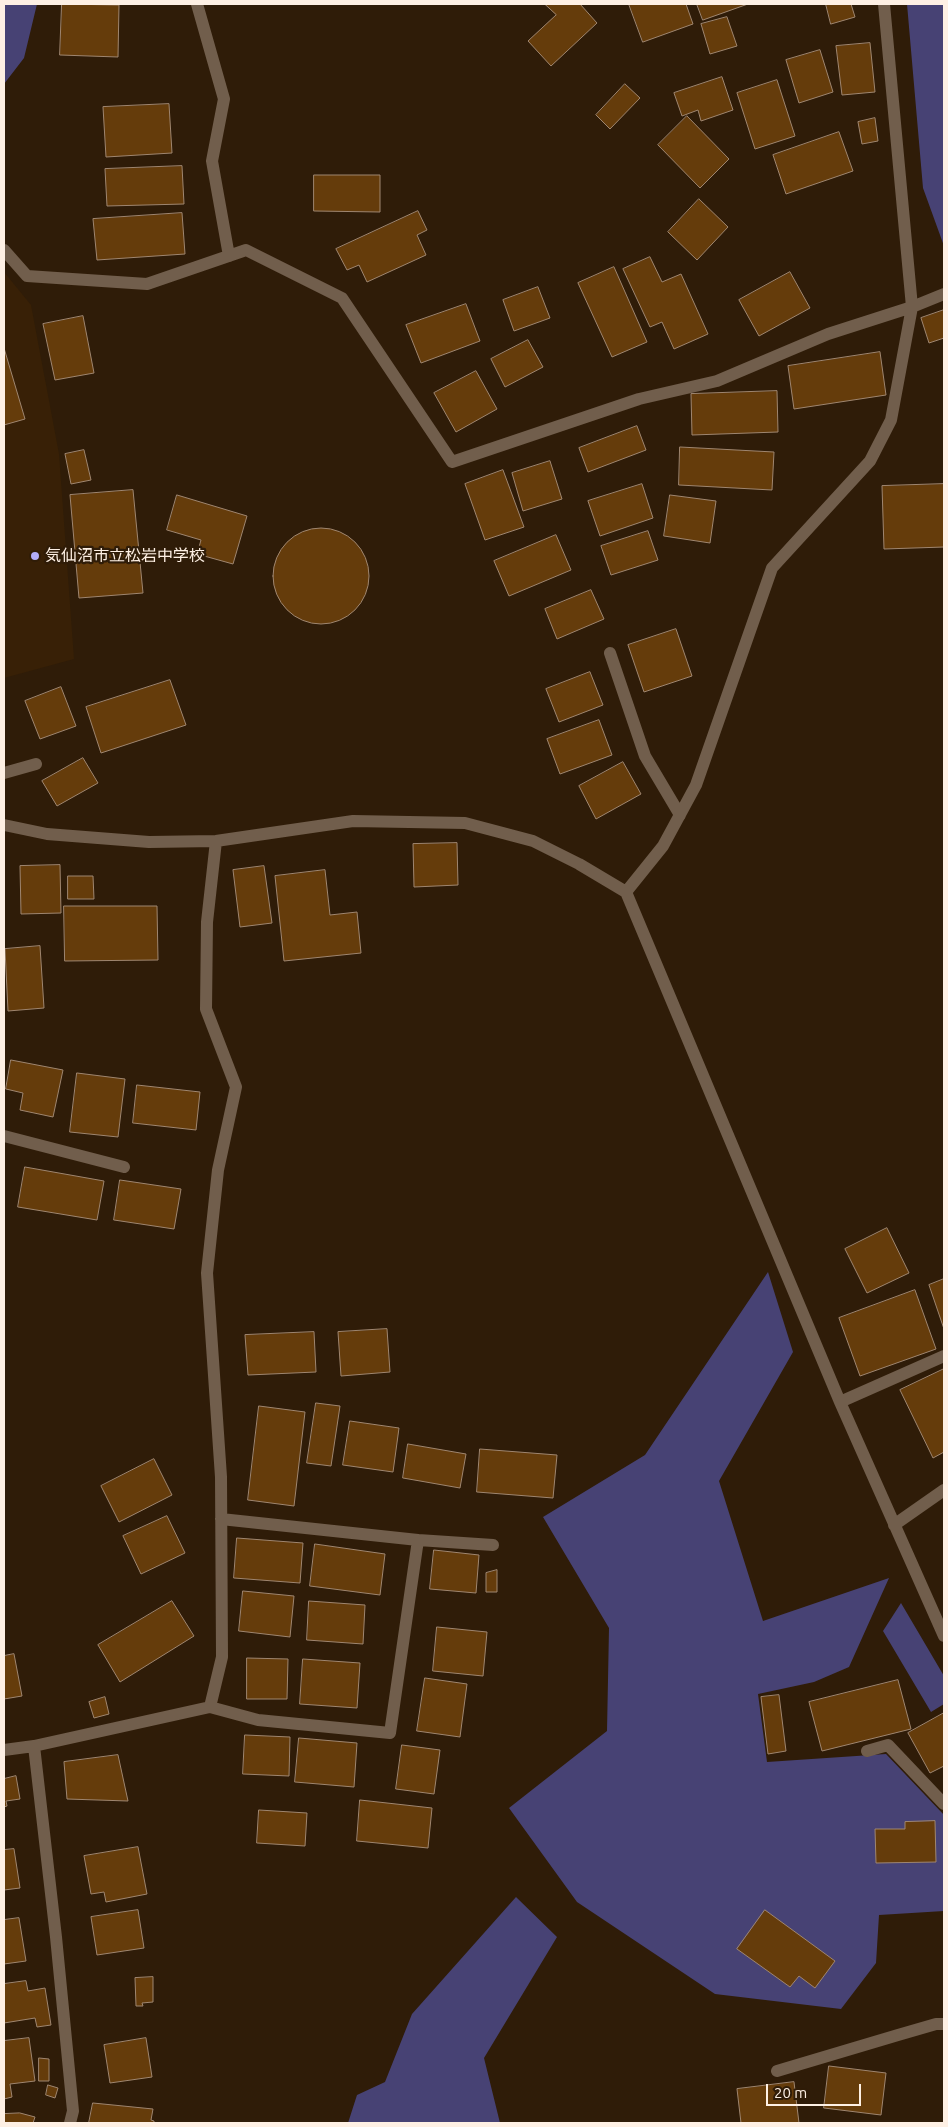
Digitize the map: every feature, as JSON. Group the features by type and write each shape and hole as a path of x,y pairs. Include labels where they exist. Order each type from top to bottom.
{"street":[{"path":"197,4 224,99 212,161 229,256"},
{"path":"626,892 663,846 696,785 772,568 870,460 892,420 912,307 884,4"},
{"path":"4,250 27,276 147,284 246,250 342,298 452,462 639,399 718,381 828,334 912,307 944,294"},
{"path":"610,653 645,756 680,815"},
{"path":"4,773 36,764"},
{"path":"4,825 47,834 140,841 216,840 353,821 465,823 533,841 579,864 626,892 840,1402 944,1636"},
{"path":"210,1707 222,1657 220,1477 207,1273 218,1170 236,1087 206,1009 207,922 216,840"},
{"path":"4,1136 124,1166"},
{"path":"840,1402 944,1356"},
{"path":"894,1525 944,1490"},
{"path":"221,1519 418,1540 494,1546"},
{"path":"4,1750 34,1746 210,1707 258,1720 390,1733 418,1540"},
{"path":"867,1751 888,1745 944,1804"},
{"path":"34,1746 74,2111 70,2123"},
{"path":"777,2070 908,2032 944,2024"}],"shaded area":[{"path":"4,4 37,4 24,58 4,84"},
{"path":"907,4 944,4 944,246 923,188"},
{"name":"気仙沼市立松岩中学校","path":"4,272 31,305 59,454 74,659 4,678"},
{"path":"768,1272 793,1352 719,1481 763,1621 889,1578 849,1667 814,1682 758,1694 767,1762 886,1754 944,1815 944,1911 879,1915 876,1963 841,2009 715,1994 577,1902 509,1808 607,1731 609,1628 543,1517 645,1455"},
{"path":"901,1603 944,1676 944,1704 931,1712 883,1631"},
{"path":"516,1897 557,1937 484,2058 500,2123 348,2123 357,2095 385,2082 412,2014"}],"building":[{"path":"62,4 119,5 118,57 60,55"},
{"path":"545,4 580,4 597,23 551,66 528,41 556,15"},
{"path":"629,4 686,4 693,24 643,42"},
{"path":"697,4 748,4 703,20"},
{"path":"826,4 851,4 855,17 831,24"},
{"path":"727,17 737,46 710,54 701,24"},
{"path":"870,43 875,92 842,95 836,46"},
{"path":"820,50 833,92 799,103 786,60"},
{"path":"722,77 733,110 701,121 698,110 682,116 674,93"},
{"path":"777,80 795,136 755,149 737,93"},
{"path":"625,84 640,98 610,129 596,115"},
{"path":"169,104 172,153 106,157 103,107"},
{"path":"687,116 729,159 700,188 658,145"},
{"path":"875,118 878,141 862,144 858,122"},
{"path":"839,132 853,171 786,194 773,155"},
{"path":"182,166 184,204 107,206 105,169"},
{"path":"314,175 380,175 380,212 314,211"},
{"path":"699,199 728,227 697,260 668,232"},
{"path":"418,211 427,230 417,235 426,255 367,282 359,265 347,270 336,249"},
{"path":"182,213 185,254 97,260 93,219"},
{"path":"650,257 662,282 681,274 708,334 674,349 662,322 650,327 623,269"},
{"path":"614,267 647,342 612,357 578,283"},
{"path":"790,272 810,308 759,336 739,300"},
{"path":"538,287 550,318 514,331 503,300"},
{"path":"466,304 480,341 421,363 406,325"},
{"path":"944,310 944,338 929,343 921,318"},
{"path":"83,316 94,373 55,380 43,324"},
{"path":"528,340 543,367 505,387 491,359"},
{"path":"4,348 25,419 4,425"},
{"path":"880,352 886,395 794,409 788,366"},
{"path":"476,371 497,409 456,432 434,393"},
{"path":"777,391 778,432 692,435 691,394"},
{"path":"637,426 646,450 588,472 579,448"},
{"path":"680,447 774,452 772,490 679,485"},
{"path":"84,450 91,480 71,484 65,454"},
{"path":"550,461 562,499 523,511 512,473"},
{"path":"503,470 524,527 485,540 465,484"},
{"path":"642,484 653,518 600,536 588,501"},
{"path":"944,484 944,547 884,549 882,486"},
{"path":"133,490 143,593 79,598 70,495"},
{"path":"177,495 247,516 233,564 197,554 201,540 167,530"},
{"path":"670,495 716,501 710,543 664,536"},
{"path":"321,528 339,532 355,542 365,558 369,576 365,594 355,610 339,620 321,624 303,620 287,610 277,594 273,576 277,558 287,542 303,532"},
{"path":"648,531 658,560 611,575 601,546"},
{"path":"556,535 571,570 509,596 494,561"},
{"path":"591,590 604,619 557,639 545,609"},
{"path":"676,629 692,676 644,692 628,645"},
{"path":"590,672 603,705 559,722 546,689"},
{"path":"170,680 186,725 101,753 86,707"},
{"path":"61,687 76,726 40,739 25,701"},
{"path":"599,720 612,755 560,774 547,739"},
{"path":"83,758 98,783 57,806 42,781"},
{"path":"623,762 641,794 596,819 579,786"},
{"path":"457,843 458,885 414,887 413,844"},
{"path":"60,865 61,913 21,914 20,866"},
{"path":"264,866 272,923 240,927 233,870"},
{"path":"325,870 330,915 357,912 361,953 284,961 275,876"},
{"path":"68,876 93,876 94,899 68,899"},
{"path":"64,906 157,906 158,960 65,961"},
{"path":"40,946 44,1008 8,1011 5,949"},
{"path":"11,1060 63,1070 53,1117 20,1110 23,1093 6,1089"},
{"path":"77,1073 125,1079 118,1137 70,1132"},
{"path":"137,1085 200,1092 196,1130 133,1123"},
{"path":"25,1167 104,1181 97,1220 18,1207"},
{"path":"120,1180 181,1189 174,1229 114,1220"},
{"path":"887,1228 909,1273 867,1293 845,1249"},
{"path":"944,1279 944,1329 929,1285"},
{"path":"915,1290 936,1349 860,1376 839,1318"},
{"path":"387,1329 390,1372 341,1376 338,1332"},
{"path":"314,1332 316,1372 248,1375 245,1335"},
{"path":"944,1369 944,1452 933,1458 900,1390"},
{"path":"316,1403 340,1406 331,1466 307,1463"},
{"path":"259,1406 305,1412 294,1506 248,1500"},
{"path":"350,1421 399,1428 393,1472 343,1465"},
{"path":"408,1444 466,1454 460,1488 403,1478"},
{"path":"480,1449 557,1455 553,1498 477,1492"},
{"path":"154,1459 172,1495 119,1522 101,1486"},
{"path":"167,1516 185,1553 141,1574 123,1536"},
{"path":"237,1538 303,1543 300,1583 234,1578"},
{"path":"315,1544 385,1554 380,1595 310,1586"},
{"path":"434,1550 479,1555 476,1593 430,1589"},
{"path":"497,1570 497,1592 486,1592 486,1573"},
{"path":"243,1591 294,1596 290,1637 239,1631"},
{"path":"172,1601 194,1636 120,1682 98,1645"},
{"path":"309,1601 365,1605 363,1644 307,1640"},
{"path":"437,1627 487,1632 483,1676 433,1671"},
{"path":"14,1654 22,1696 4,1699 4,1656"},
{"path":"247,1658 288,1659 287,1699 247,1699"},
{"path":"303,1659 360,1663 357,1708 300,1704"},
{"path":"425,1678 467,1684 460,1737 417,1731"},
{"path":"898,1680 911,1729 822,1751 809,1702"},
{"path":"779,1695 786,1751 768,1754 761,1697"},
{"path":"105,1697 109,1714 94,1718 89,1702"},
{"path":"944,1713 944,1766 930,1773 908,1733"},
{"path":"245,1735 290,1737 289,1776 243,1774"},
{"path":"299,1738 357,1743 354,1787 295,1782"},
{"path":"402,1745 440,1750 434,1794 396,1789"},
{"path":"118,1755 128,1801 67,1799 64,1762"},
{"path":"16,1776 20,1799 6,1801 7,1806 4,1807 4,1779"},
{"path":"360,1800 432,1808 428,1848 357,1841"},
{"path":"259,1810 307,1813 305,1846 257,1843"},
{"path":"935,1821 936,1862 876,1863 875,1829 905,1829 905,1822"},
{"path":"138,1847 147,1894 106,1902 104,1892 91,1894 84,1856"},
{"path":"14,1849 20,1888 4,1890 4,1850"},
{"path":"138,1910 144,1948 97,1955 91,1917"},
{"path":"765,1910 835,1961 815,1988 799,1976 790,1987 737,1949"},
{"path":"19,1918 26,1961 4,1964 4,1920"},
{"path":"153,1977 153,2002 142,2003 143,2006 136,2006 135,1978"},
{"path":"26,1981 28,1991 45,1988 51,2025 37,2027 35,2018 4,2023 4,1984"},
{"path":"29,2038 35,2081 10,2084 12,2097 4,2099 4,2041"},
{"path":"146,2038 152,2077 110,2083 104,2045"},
{"path":"39,2058 49,2059 49,2081 39,2081"},
{"path":"829,2066 886,2073 881,2115 824,2108"},
{"path":"794,2082 799,2123 741,2123 737,2089"},
{"path":"48,2085 58,2088 55,2098 46,2095"},
{"path":"93,2103 153,2109 151,2120 154,2123 89,2123"},
{"path":"20,2113 35,2117 33,2123 4,2123 4,2114"}],"place":[{"name":"気仙沼市立松岩中学校","path":"35,556"}]}
